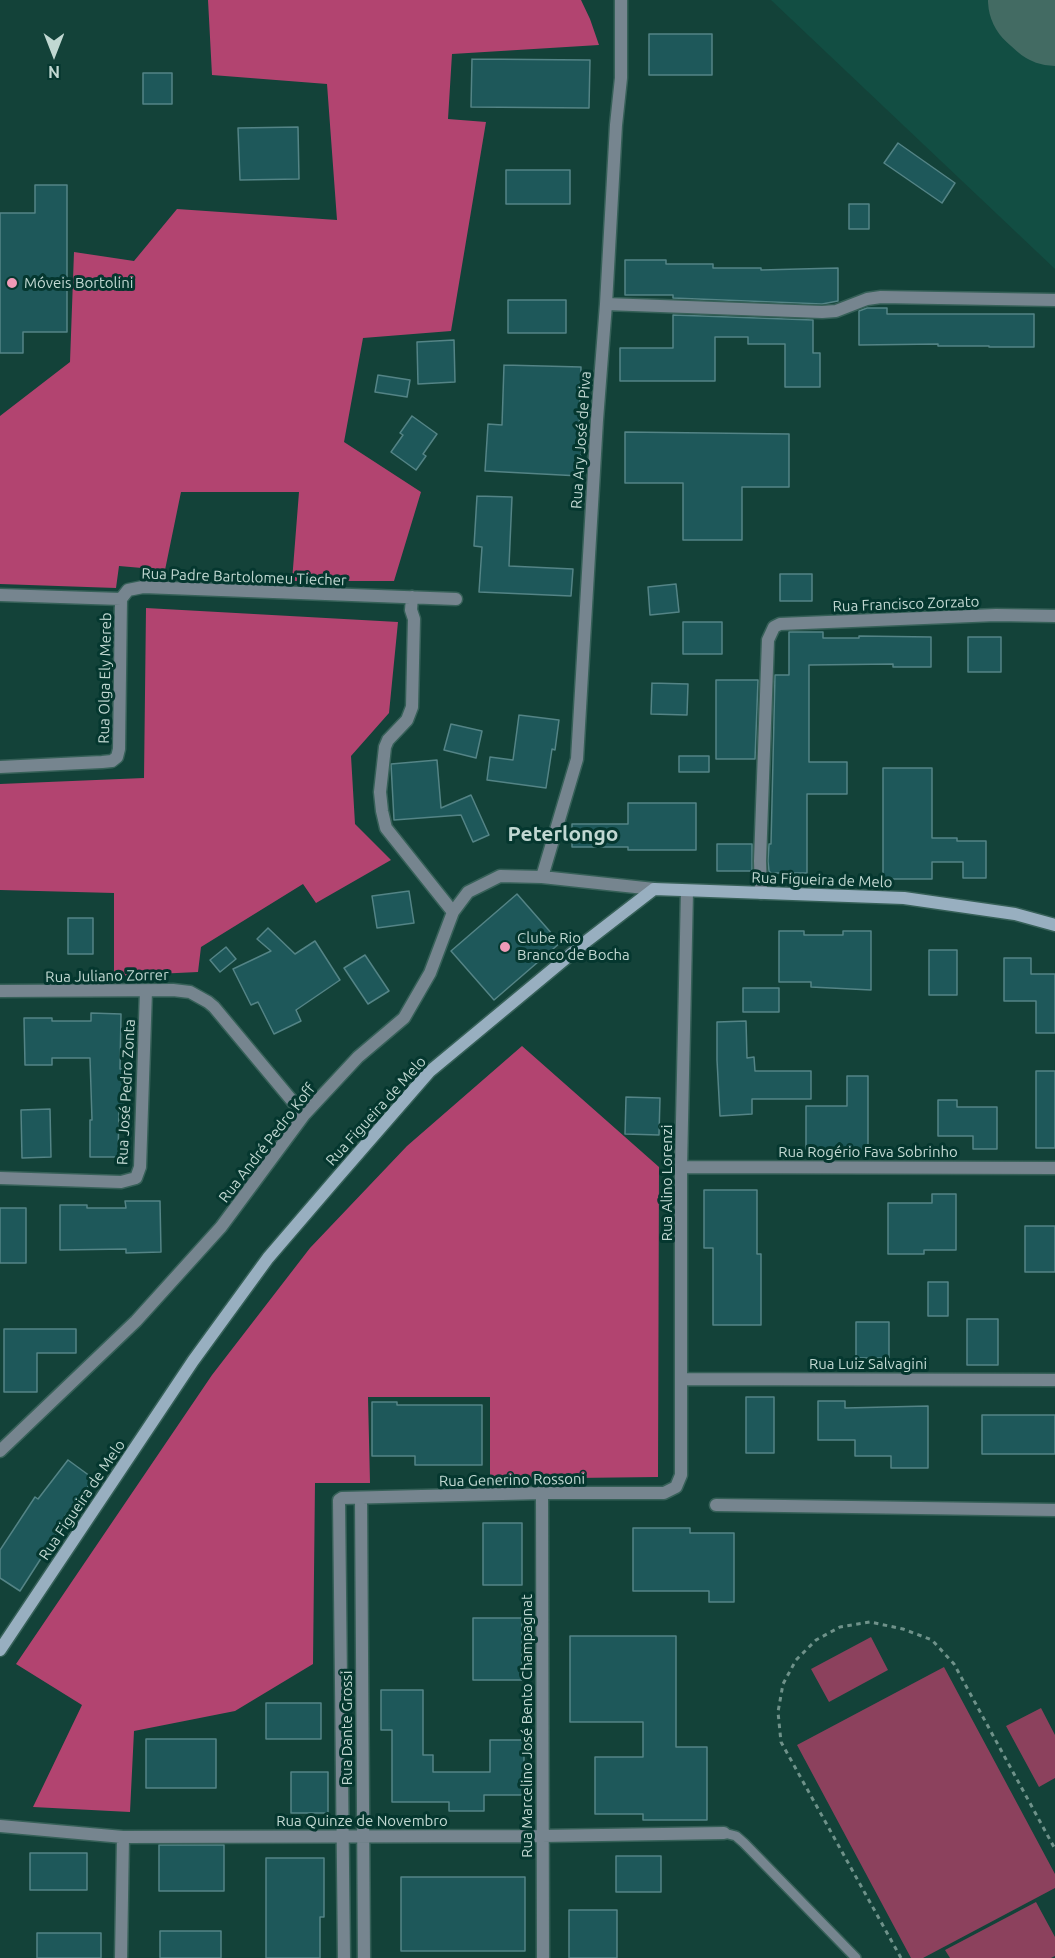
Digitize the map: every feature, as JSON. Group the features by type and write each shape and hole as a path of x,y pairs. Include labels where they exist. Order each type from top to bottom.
{"main road":[{"name":"Rua Figueira de Melo","path":"1,1647 193,1361 268,1258 335,1180 429,1072 588,940 654,889 904,898 1015,914 1055,925"}],"street":[{"name":"Rua Ary José de Piva","path":"542,877 577,759 616,125 621,78 621,0"},
{"path":"606,304 822,312 836,311 867,299 881,297 1055,300"},
{"name":"Rua Padre Bartolomeu Tiecher","path":"0,594 121,599 128,590 143,586 456,599"},
{"path":"412,597 411,610 414,619 412,707 407,720 388,740 385,747 380,792 381,811 386,828 453,912"},
{"name":"Rua Olga Ely Mereb","path":"0,767 102,762 112,761 117,757 121,599"},
{"name":"Rua Francisco Zorzato","path":"761,893 760,861 768,640 774,627 780,624 996,615 1055,616"},
{"name":"Rua André Pedro Koff","path":"0,1451 135,1321 221,1227 304,1115 358,1057 404,1018 430,973 453,912 468,892 500,876 542,877 654,889"},
{"name":"Rua Alino Lorenzi","path":"681,1475 681,1167 687,891"},
{"name":"Rua Juliano Zorrer","path":"0,992 173,990 190,992 208,1002 304,1115"},
{"name":"Rua José Pedro Zonta","path":"0,1178 121,1182 136,1178 140,1167 146,991"},
{"name":"Rua Rogério Fava Sobrinho","path":"681,1167 1055,1168"},
{"name":"Rua Luiz Salvagini","path":"682,1379 1055,1380"},
{"name":"Rua Generino Rossoni","path":"338,1504 342,1498 542,1493 664,1493 676,1487 681,1475"},
{"name":"Rua Marcelino José Bento Champagnat","path":"542,1493 543,1958"},
{"name":"Rua Dante Grossi","path":"361,1498 363,1958"},
{"name":"Rua Dante Grossi","path":"338,1504 344,1958"},
{"path":"716,1506 1055,1510"},
{"name":"Rua Quinze de Novembro","path":"0,1826 123,1837 724,1833"},
{"path":"121,1958 123,1837"}],"lane":[{"path":"724,1833 736,1836 744,1843 856,1958"}],"path":[{"path":"901,1958 781,1742 778,1712 783,1684 796,1660 816,1640 840,1627 870,1622 903,1629 932,1640 954,1664 1055,1849"}],"shaded area":[{"path":"208,0 581,0 599,45 452,54 448,119 486,122 451,331 363,338 344,442 421,492 394,581 292,581 299,492 181,492 165,570 119,566 116,588 0,584 0,416 70,362 74,252 134,261 177,209 337,220 327,84 212,75"},
{"path":"771,0 1055,0 1055,269"},
{"path":"146,608 398,622 389,713 351,756 355,824 391,860 316,903 303,884 201,947 198,972 114,976 114,893 0,890 0,784 144,778"},
{"path":"522,1046 659,1167 658,1477 490,1479 490,1397 368,1397 370,1483 315,1483 313,1664 235,1711 134,1731 130,1812 33,1807 82,1705 16,1664 212,1375 310,1248 407,1146"},
{"path":"871,1637 888,1670 829,1702 811,1669"},
{"path":"944,1667 1055,1874 1055,1888 923,1958 911,1958 797,1745"},
{"path":"1041,1708 1055,1735 1055,1778 1039,1787 1006,1726"},
{"path":"1036,1902 1055,1937 1055,1956 1051,1958 950,1958 945,1950"}],"building":[{"path":"649,34 712,34 712,75 649,75"},
{"path":"472,59 590,60 589,108 471,107"},
{"path":"143,73 172,73 172,104 143,104"},
{"path":"298,127 299,179 240,180 238,128"},
{"path":"898,143 955,183 942,203 884,163"},
{"path":"506,170 570,170 570,204 506,204"},
{"path":"35,185 67,185 67,332 23,332 23,353 0,353 0,213 35,213"},
{"path":"849,204 869,204 869,229 849,229"},
{"path":"625,260 666,260 666,264 713,264 713,268 761,268 761,270 838,268 838,301 822,304 673,298 673,295 625,295"},
{"path":"508,300 566,300 566,333 508,333"},
{"path":"867,308 887,308 887,314 1034,314 1034,347 938,346 938,344 859,345 859,311"},
{"path":"673,315 813,320 813,353 820,353 820,387 785,387 785,344 748,344 748,337 715,337 715,381 620,381 620,348 673,348"},
{"path":"454,340 455,382 418,384 417,342"},
{"path":"504,365 581,367 580,476 485,471 488,424 502,425"},
{"path":"378,375 410,380 407,397 375,392"},
{"path":"412,416 437,434 423,454 426,456 416,470 391,452"},
{"path":"625,432 789,434 789,487 742,487 742,540 683,540 683,483 625,483"},
{"path":"477,496 512,497 509,566 573,569 571,596 479,592 482,547 474,546"},
{"path":"780,574 812,574 812,601 780,601"},
{"path":"676,584 679,612 650,615 648,587"},
{"path":"683,622 722,622 722,654 683,654"},
{"path":"789,632 823,632 823,638 931,637 931,667 893,667 893,664 809,665 809,762 847,762 847,794 807,794 807,873 771,873 768,861 769,844 771,844 775,675 789,675"},
{"path":"968,637 1001,637 1001,672 968,672"},
{"path":"716,680 758,680 755,759 716,759"},
{"path":"652,683 688,684 687,715 651,714"},
{"path":"519,715 559,720 546,788 487,780 490,757 513,760"},
{"path":"451,724 482,731 476,758 444,750"},
{"path":"679,756 709,756 709,772 679,772"},
{"path":"437,760 441,808 471,795 489,835 473,842 461,815 394,820 391,764"},
{"path":"883,768 932,768 932,838 986,841 986,878 963,878 963,862 932,862 932,879 883,879"},
{"path":"628,803 696,803 696,850 572,847 572,824 628,824"},
{"path":"717,844 752,844 752,871 717,871"},
{"path":"409,891 414,923 377,928 372,896"},
{"name":"Clube Rio Branco de Bocha","path":"517,894 560,943 494,1000 451,951"},
{"path":"68,918 93,918 93,954 68,954"},
{"path":"268,928 295,954 315,941 340,980 296,1010 301,1021 274,1034 258,1002 251,1005 233,969 271,951 257,939"},
{"path":"779,931 804,931 804,935 843,935 843,931 871,931 871,990 811,987 811,982 779,982"},
{"path":"226,947 236,959 220,972 210,960"},
{"path":"929,950 957,950 957,995 929,995"},
{"path":"365,955 389,991 368,1004 344,968"},
{"path":"1004,958 1031,958 1031,974 1055,974 1055,1033 1036,1033 1036,1001 1004,1001"},
{"path":"743,988 779,988 779,1012 743,1012"},
{"path":"91,1013 121,1014 120,1069 123,1069 124,1109 119,1110 118,1157 90,1157 90,1120 92,1120 90,1058 52,1058 52,1065 25,1065 24,1018 91,1021"},
{"path":"746,1021 747,1058 754,1057 755,1071 811,1071 811,1099 752,1099 752,1114 720,1116 717,1022"},
{"path":"1036,1071 1055,1071 1055,1148 1036,1148"},
{"path":"847,1076 868,1076 868,1152 806,1149 806,1106 847,1106"},
{"path":"626,1097 660,1098 659,1135 625,1134"},
{"path":"938,1100 957,1100 957,1107 997,1107 997,1149 973,1149 973,1136 938,1136"},
{"path":"50,1109 51,1157 22,1158 21,1110"},
{"path":"704,1190 757,1190 757,1254 761,1254 761,1325 713,1325 713,1248 704,1248"},
{"path":"932,1194 956,1194 956,1250 924,1250 924,1254 888,1254 888,1203 932,1203"},
{"path":"125,1201 160,1201 161,1252 126,1253 126,1249 60,1250 60,1205 126,1208"},
{"path":"0,1208 26,1208 26,1263 0,1263"},
{"path":"1025,1226 1055,1226 1055,1272 1025,1272"},
{"path":"928,1282 948,1282 948,1316 928,1316"},
{"path":"967,1319 998,1319 998,1365 967,1365"},
{"path":"856,1322 889,1322 889,1358 856,1358"},
{"path":"4,1329 76,1329 76,1353 37,1353 37,1392 4,1392"},
{"path":"746,1397 774,1397 774,1453 746,1453"},
{"path":"818,1401 845,1401 845,1408 928,1406 928,1468 891,1468 891,1456 855,1456 855,1440 818,1440"},
{"path":"372,1402 397,1402 397,1405 482,1405 482,1465 415,1465 415,1456 372,1456"},
{"path":"982,1415 1055,1415 1055,1454 982,1454"},
{"path":"68,1460 94,1479 65,1516 67,1518 20,1591 0,1578 0,1550 35,1497 38,1499"},
{"path":"483,1523 522,1523 522,1585 483,1585"},
{"path":"633,1528 690,1528 690,1533 734,1533 734,1602 709,1602 709,1591 633,1591"},
{"path":"473,1618 522,1618 522,1680 473,1680"},
{"path":"570,1636 676,1636 676,1747 707,1747 707,1820 643,1820 643,1814 595,1814 595,1757 643,1757 643,1722 570,1722"},
{"path":"381,1690 423,1690 423,1755 433,1755 433,1772 490,1772 490,1740 524,1740 524,1795 484,1795 484,1811 449,1811 449,1802 392,1802 392,1730 381,1730"},
{"path":"266,1703 321,1703 321,1739 266,1739"},
{"path":"146,1739 216,1739 216,1788 146,1788"},
{"path":"291,1772 328,1772 328,1813 291,1813"},
{"path":"159,1845 224,1845 224,1891 159,1891"},
{"path":"30,1853 87,1853 87,1890 30,1890"},
{"path":"616,1856 661,1856 661,1892 616,1892"},
{"path":"266,1858 324,1858 324,1917 320,1917 320,1958 266,1958"},
{"path":"401,1877 525,1877 525,1951 401,1951"},
{"path":"569,1910 617,1910 617,1958 569,1958"},
{"path":"160,1931 221,1931 221,1958 160,1958"},
{"path":"37,1933 101,1933 101,1958 37,1958"}],"runway":[{"path":"1045,0 1055,9"}],"place":[{"name":"Móveis Bortolini","path":"12,283"},
{"name":"Clube Rio Branco de Bocha","path":"505,947"}],"district":[{"name":"Peterlongo","path":"563,834"}]}
